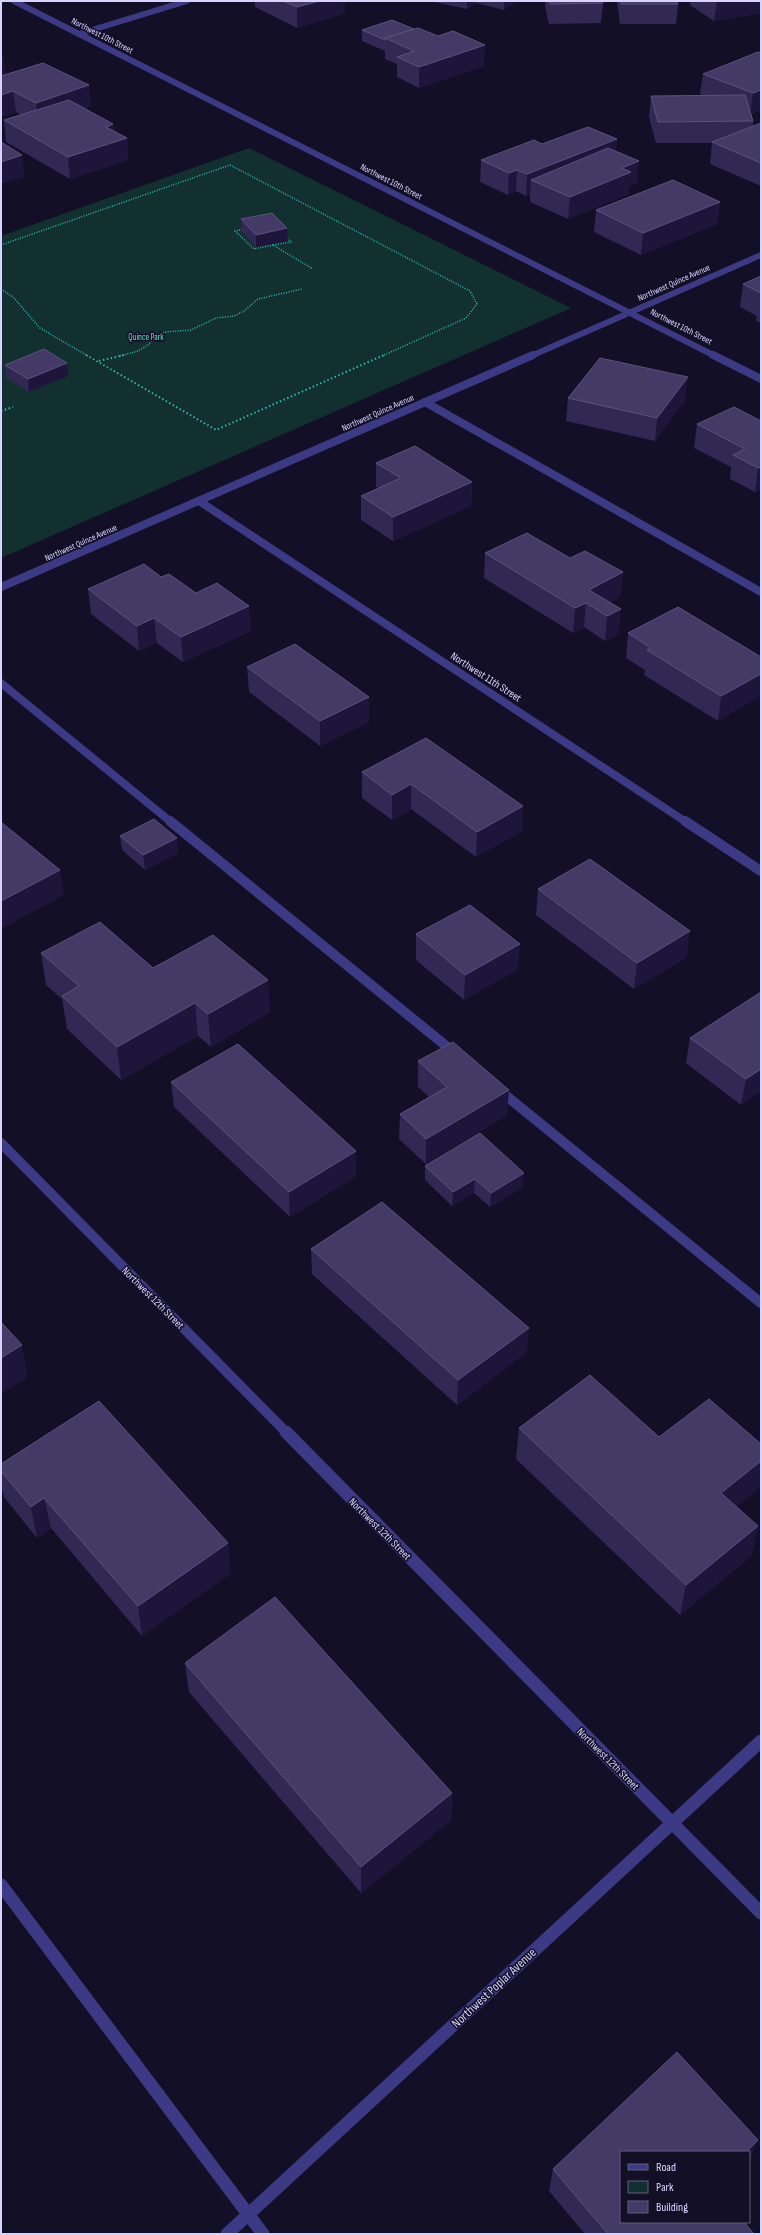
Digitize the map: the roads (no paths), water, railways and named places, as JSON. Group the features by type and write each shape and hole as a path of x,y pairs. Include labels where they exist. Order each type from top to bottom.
{"street":[{"name":"Northwest 10th Street","path":"14,1 761,379"},
{"path":"79,34 187,1"},
{"name":"Northwest Quince Avenue","path":"1,588 761,255"},
{"path":"425,402 761,592"},
{"name":"Northwest 11th Street","path":"199,501 761,871"},
{"path":"1,683 464,1061"},
{"path":"489,1082 761,1303"},
{"name":"Northwest 12th Street","path":"1,1143 671,1824 761,1913"},
{"name":"Northwest Poplar Avenue","path":"227,2234 761,1741"},
{"path":"1,1885 263,2234"}],"park label":[{"name":"Quince Park","path":"146,337"}]}
